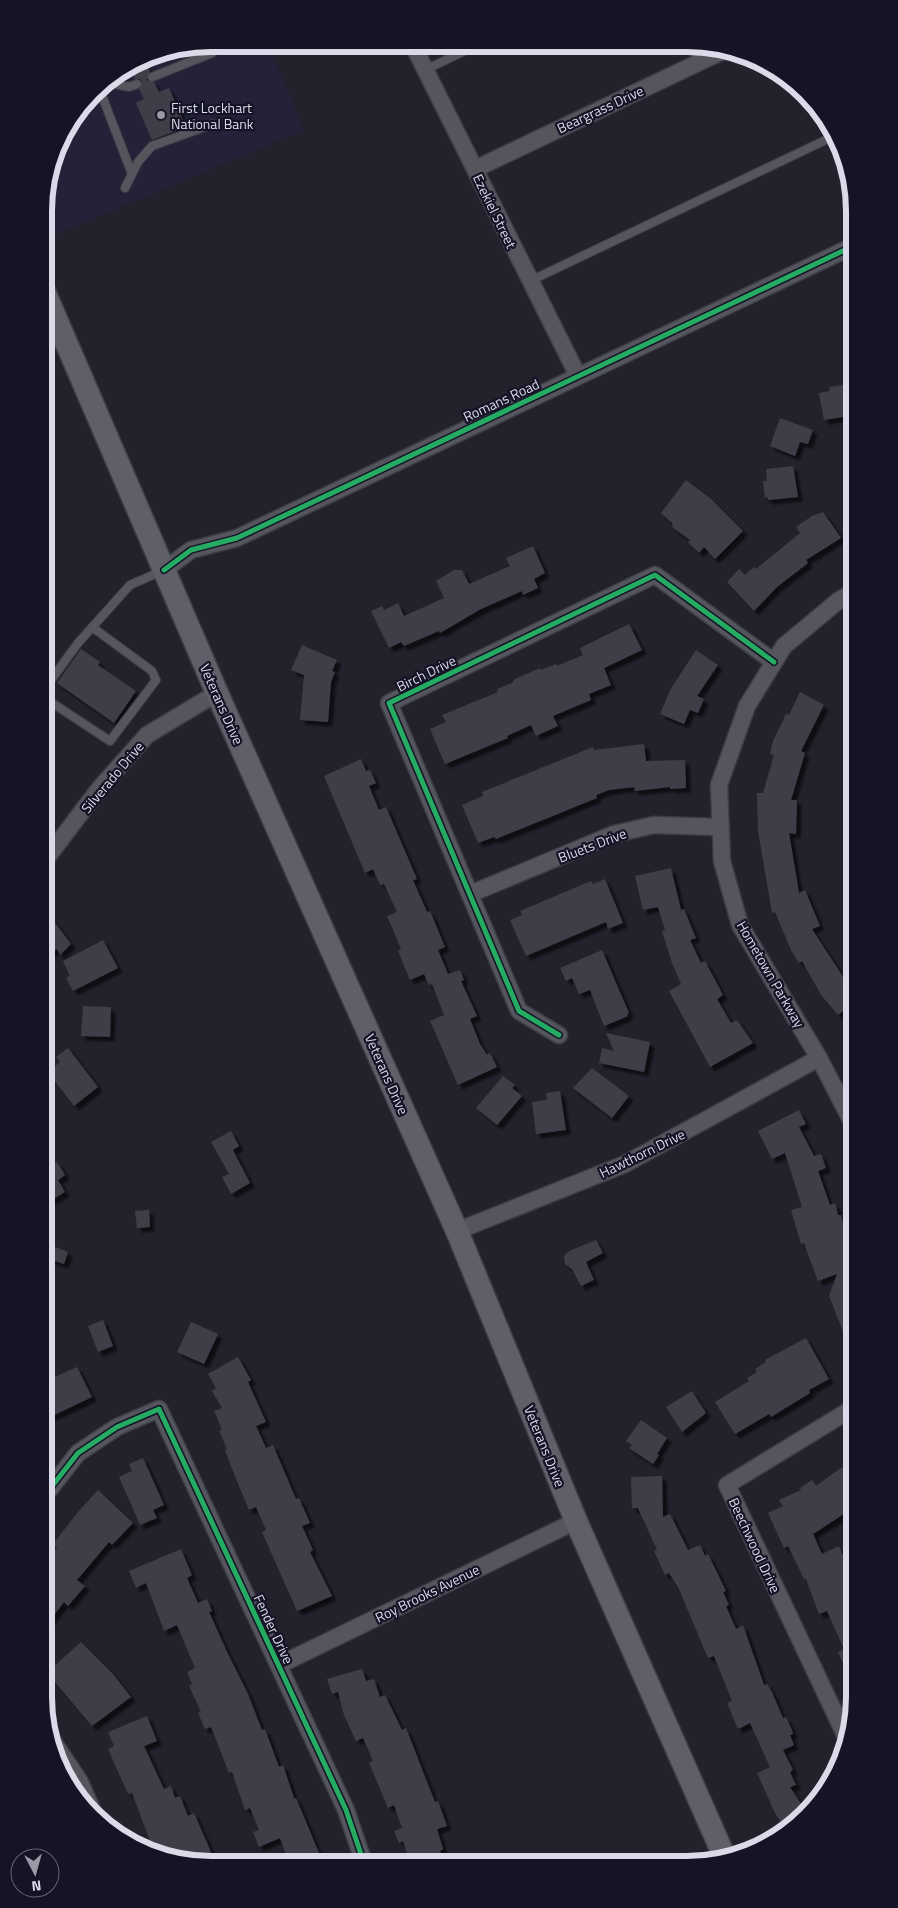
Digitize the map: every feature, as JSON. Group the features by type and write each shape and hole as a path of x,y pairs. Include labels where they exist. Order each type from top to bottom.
{"main road":[{"name":"Veterans Drive","path":"53,339 164,570 457,1231 576,1521 722,1851"}],"street":[{"name":"Ezekiel Street","path":"416,52 578,376"},
{"name":"Beargrass Drive","path":"474,169 714,55"},
{"name":"Romans Road","path":"164,570 191,550 237,538 846,249"},
{"name":"Birch Drive","path":"559,1035 520,1010 389,703 655,575 774,662"},
{"name":"Hometown Parkway","path":"845,1109 820,1058 740,924 722,861 719,785 747,706 784,646 846,596"},
{"name":"Silverado Drive","path":"53,850 99,789 148,735 217,693"},
{"name":"Bluets Drive","path":"470,894 614,834 654,825 720,827"},
{"name":"Hawthorn Drive","path":"457,1231 625,1164 820,1058"},
{"name":"Fender Drive","path":"52,1486 78,1453 117,1427 159,1409 346,1810 362,1856"},
{"name":"Beechwood Drive","path":"842,1730 727,1485 845,1413"},
{"name":"Roy Brooks Avenue","path":"279,1664 576,1521"},
{"path":"68,1764 85,1792"}],"lane":[{"path":"425,70 462,52"},
{"path":"152,77 212,53"},
{"path":"116,84 129,87 137,84"},
{"path":"102,97 132,174"},
{"path":"125,188 138,162 152,146 213,124"},
{"path":"530,281 828,139"},
{"path":"53,678 92,627 130,585 164,570"},
{"path":"53,703 110,741 156,680 152,671 92,627"}],"shaded area":[{"path":"211,52 271,52 304,130 57,234 53,223 53,201 61,160 69,141 85,115 115,85 141,69 160,61 180,56"},
{"path":"53,437 57,448 53,451"}],"building":[{"name":"First Lockhart National Bank","path":"148,66 150,72 147,80 154,82 159,92 169,88 186,127 152,140 136,103 144,99 139,89 142,82 140,79 135,79 133,74"},
{"path":"843,385 846,400 846,417 824,420 819,393 830,391 829,387"},
{"path":"780,418 813,430 808,444 800,442 795,456 770,446"},
{"path":"793,466 798,497 768,500 768,497 765,498 763,481 767,481 766,469"},
{"path":"686,480 711,499 743,531 715,559 704,547 699,553 688,542 690,540 672,527 673,524 661,513"},
{"path":"823,512 841,538 806,560 808,563 777,587 754,611 727,582 739,569 745,575 754,567 756,569 800,533 796,527 812,516"},
{"path":"533,546 545,573 534,579 538,588 523,595 522,591 481,609 440,633 439,631 404,646 401,642 389,648 371,611 382,606 384,610 398,603 404,616 444,598 436,581 454,570 462,570 469,584 510,566 506,558"},
{"path":"629,624 642,650 604,668 611,685 589,694 591,700 553,716 558,726 536,736 531,725 507,736 508,738 445,764 430,729 446,722 442,715 498,692 497,689 540,668 541,670 556,664 557,666 583,655 580,648"},
{"path":"302,645 337,660 332,671 335,672 331,682 328,722 300,720 304,675 291,670"},
{"path":"81,649 100,662 98,665 136,691 114,723 57,683"},
{"path":"696,650 718,665 697,696 704,699 698,713 690,710 684,724 660,714 670,690"},
{"path":"800,692 824,705 801,751 805,753 791,800 797,800 796,834 789,833 799,893 805,890 820,926 812,929 845,981 845,1009 838,1015 821,995 802,961 799,963 791,950 775,912 772,913 758,831 757,793 763,793 774,755 770,754 773,741 786,714 789,715"},
{"path":"644,744 646,761 685,760 686,788 670,789 670,787 635,791 634,787 609,790 596,795 597,798 496,839 494,837 478,843 462,805 483,796 482,792 593,747 594,750"},
{"path":"361,759 366,771 370,770 376,783 369,786 379,810 386,807 417,879 413,880 427,912 430,911 445,947 438,950 448,974 460,970 464,980 461,981 477,1016 470,1019 480,1044 487,1055 490,1053 497,1067 458,1085 430,1021 444,1015 432,984 429,985 424,974 410,980 398,951 401,949 387,916 397,912 384,884 380,885 373,869 365,873 324,776"},
{"path":"671,868 681,910 684,909 696,938 690,940 701,963 705,961 723,995 717,999 731,1023 737,1020 753,1043 710,1067 669,991 681,984 662,931 665,930 658,907 643,910 635,876"},
{"path":"605,879 623,923 608,929 606,922 526,956 510,920 522,915 520,911 591,881 593,884"},
{"path":"53,919 71,944 60,955 57,949 52,952"},
{"path":"103,940 118,968 73,991 66,978 70,976 63,961"},
{"path":"602,950 629,1013 627,1014 628,1016 604,1026 590,990 579,994 572,978 566,981 560,968"},
{"path":"83,1006 111,1007 110,1037 81,1036"},
{"path":"606,1033 650,1042 644,1072 599,1063 602,1048 614,1051"},
{"path":"68,1048 98,1087 74,1106 52,1078 52,1068 60,1062 56,1057"},
{"path":"592,1068 629,1096 612,1118 573,1088"},
{"path":"503,1076 515,1085 512,1088 522,1096 497,1125 476,1108"},
{"path":"560,1091 566,1130 536,1134 532,1102 547,1100 546,1093"},
{"path":"799,1110 806,1124 799,1127 814,1156 821,1154 826,1168 818,1171 830,1205 835,1203 845,1231 845,1337 829,1296 837,1274 818,1281 804,1243 801,1244 791,1210 802,1207 785,1153 772,1159 758,1131"},
{"path":"231,1131 239,1146 233,1150 250,1183 231,1194 222,1177 229,1174 211,1142"},
{"path":"57,1162 65,1175 58,1180 65,1192 52,1199 52,1165"},
{"path":"149,1210 150,1227 137,1228 135,1211"},
{"path":"596,1240 603,1253 586,1262 594,1280 581,1286 572,1269 565,1264 564,1256 569,1251"},
{"path":"52,1246 68,1252 64,1264 52,1260"},
{"path":"103,1320 113,1346 98,1352 88,1326"},
{"path":"191,1322 218,1334 204,1364 177,1352"},
{"path":"806,1338 829,1379 809,1390 810,1393 771,1417 769,1414 735,1434 715,1402 749,1381 747,1378 757,1372 755,1369 766,1362 765,1360"},
{"path":"238,1357 251,1380 248,1382 266,1422 256,1426 266,1448 273,1445 296,1499 299,1498 310,1523 302,1526 313,1550 310,1552 332,1596 297,1611 262,1532 266,1530 256,1507 249,1510 225,1450 227,1449 219,1431 222,1430 214,1411 222,1408 212,1391 216,1388 208,1374"},
{"path":"77,1367 92,1397 52,1416 52,1378"},
{"path":"692,1391 706,1413 682,1432 666,1407"},
{"path":"641,1420 667,1438 653,1464 629,1448 632,1445 626,1441"},
{"path":"143,1458 164,1505 153,1510 157,1518 140,1525 119,1477 132,1471 129,1464"},
{"path":"845,1465 845,1513 813,1534 822,1554 839,1546 845,1560 844,1665 838,1652 844,1649 827,1611 819,1614 806,1579 804,1579 788,1546 784,1548 768,1513 783,1506 779,1500 801,1490 800,1488 812,1480 816,1486"},
{"path":"662,1476 663,1517 670,1514 688,1550 700,1545 705,1556 708,1554 726,1591 723,1592 729,1605 726,1606 736,1629 743,1625 764,1685 767,1684 772,1692 783,1718 786,1717 792,1730 793,1734 790,1735 794,1745 783,1750 793,1770 790,1772 796,1785 790,1787 802,1805 782,1824 757,1773 770,1767 750,1723 738,1729 727,1703 732,1701 714,1656 708,1658 678,1587 669,1573 665,1575 654,1551 657,1550 638,1508 632,1508 631,1477"},
{"path":"98,1490 133,1523 112,1545 109,1542 77,1580 85,1586 68,1606 64,1602 52,1618 52,1554 57,1548 53,1544"},
{"path":"181,1549 192,1575 187,1578 198,1603 207,1599 212,1611 209,1612 248,1694 262,1730 265,1729 279,1767 283,1765 294,1798 296,1798 320,1856 286,1856 280,1838 259,1847 253,1832 259,1830 250,1808 245,1810 232,1772 229,1773 211,1727 205,1729 198,1713 201,1712 189,1686 192,1684 187,1672 195,1668 177,1625 164,1631 146,1583 136,1588 129,1571"},
{"path":"81,1642 113,1674 131,1697 92,1726 52,1679 52,1668"},
{"path":"362,1669 366,1681 374,1679 380,1697 385,1695 402,1730 406,1728 435,1802 438,1801 447,1826 437,1829 443,1849 440,1851 442,1856 408,1856 403,1841 399,1843 394,1831 402,1828 394,1805 388,1808 369,1763 373,1761 363,1738 356,1741 344,1715 338,1692 332,1694 327,1679"},
{"path":"147,1716 157,1741 144,1746 164,1789 171,1786 175,1798 180,1796 188,1816 194,1813 213,1856 180,1852 151,1843 132,1793 128,1794 108,1749 114,1746 108,1732"}],"cycle path":[{"path":"164,570 191,550 237,538 846,249"},
{"path":"559,1035 519,1011 389,703 655,575 774,662"},
{"path":"52,1486 78,1453 117,1427 159,1409 346,1810 362,1856"}],"place":[{"name":"First Lockhart National Bank","path":"161,115"}]}
